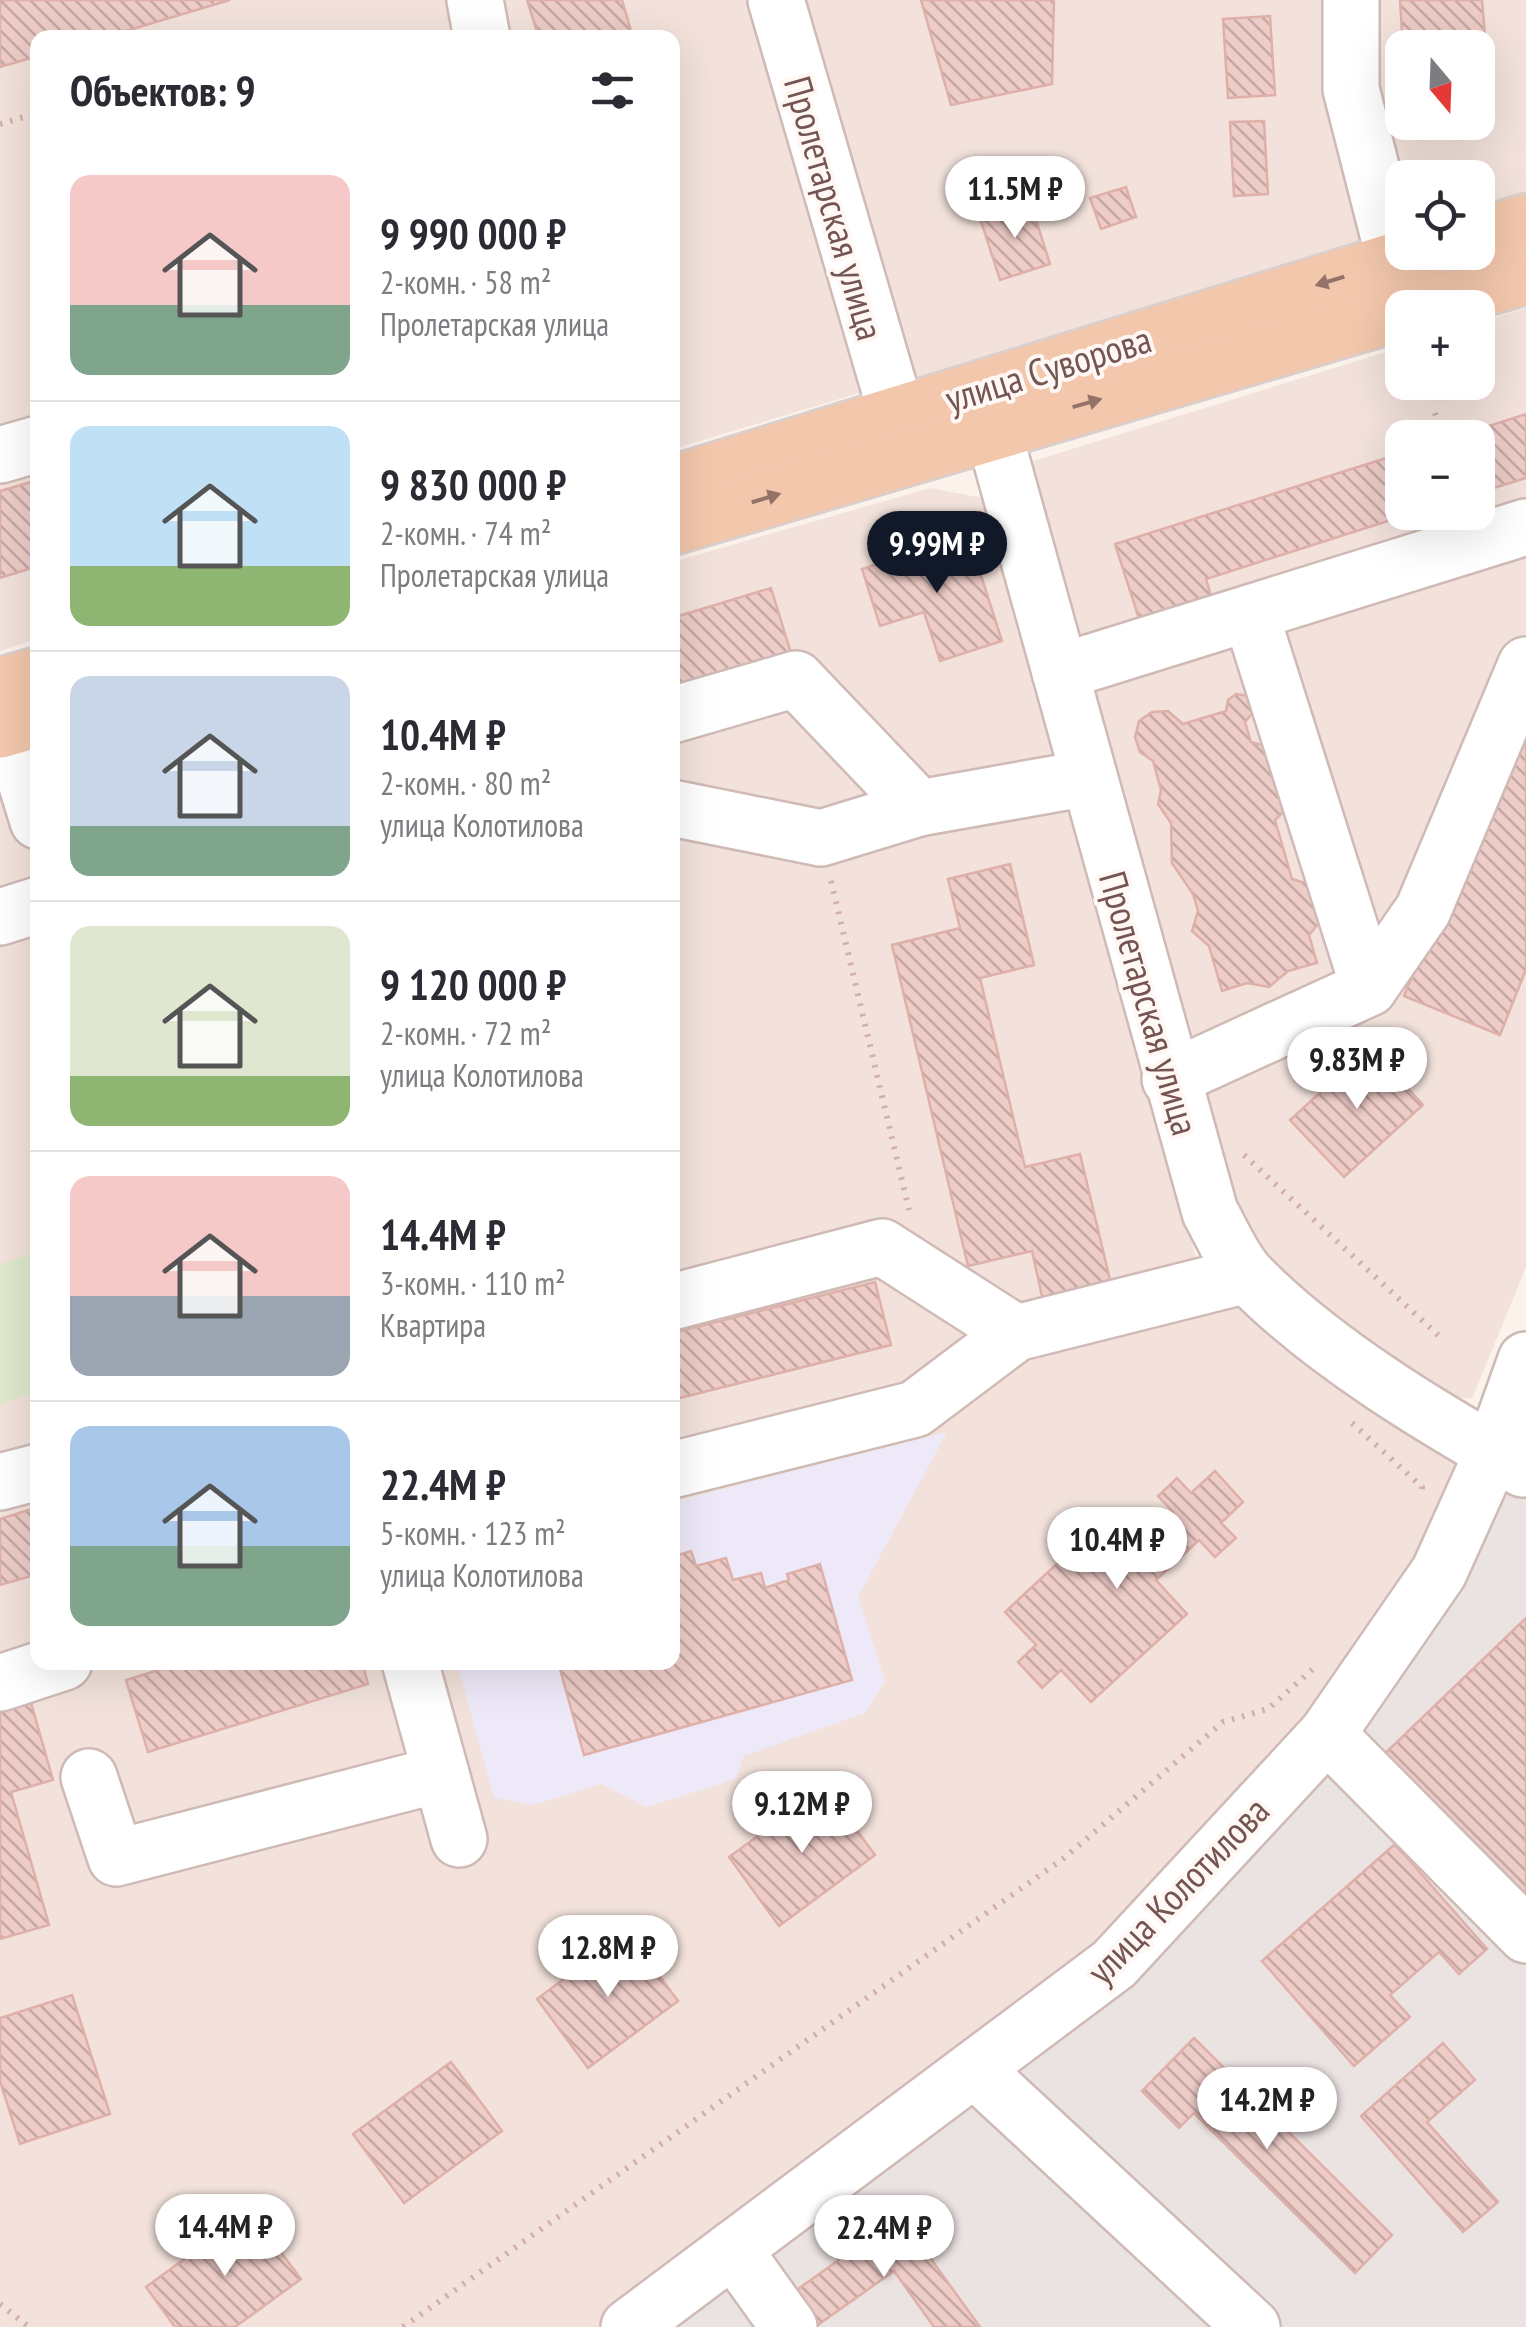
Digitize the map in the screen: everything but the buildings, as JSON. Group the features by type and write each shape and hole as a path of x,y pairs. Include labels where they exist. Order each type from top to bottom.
{"main road":[{"path":"1495,231 1526,222"},
{"name":"улица Суворова","path":"680,482 901,436 1410,283 1526,276"},
{"name":"улица Суворова","path":"680,524 901,436 994,430 1410,283"},
{"path":"12,716 30,688"}],"street":[{"path":"476,0 481,30"},
{"name":"Пролетарская улица","path":"776,0 901,436"},
{"path":"1350,0 1352,89 1410,283"},
{"name":"Пролетарская улица","path":"994,430 1170,1079 1210,1212 1247,1276 1312,1332 1509,1461"},
{"path":"0,455 30,446"},
{"path":"1060,672 1526,528"},
{"path":"1250,615 1369,988"},
{"path":"1170,1079 1369,988 1423,910 1526,664"},
{"path":"680,713 796,679 918,808"},
{"path":"12,716 30,789"},
{"path":"680,810 821,838 918,808 1088,778"},
{"path":"0,917 30,908"},
{"path":"680,1300 882,1248 1016,1333"},
{"path":"680,1468 914,1410 1016,1333 1247,1276"},
{"name":"улица Колотилова","path":"629,2327 1114,1964 1327,1734 1439,1572 1509,1461 1526,1360"},
{"path":"0,1482 30,1474"},
{"path":"0,1683 40,1670"},
{"path":"412,1670 459,1838"},
{"path":"1327,1734 1526,1935"},
{"path":"88,1777 116,1858 441,1774"},
{"path":"974,2069 1252,2327"},
{"path":"733,2249 789,2327"}],"path":[{"path":"0,124 30,115"},
{"path":"1436,413 1438,420"},
{"path":"821,838 924,1274"},
{"path":"1235,1147 1439,1336"},
{"path":"1350,1420 1422,1488 1418,1504"},
{"path":"402,2327 1064,1858 1223,1722 1268,1709 1326,1656"},
{"path":"0,2304 28,2327"}],"shaded area":[{"path":"0,0 758,0 866,391 680,447 680,30 30,30 30,641 0,651"},
{"path":"785,0 1346,0 1385,254 911,392"},
{"path":"1356,0 1526,0 1526,210 1495,220 1495,160 1386,160"},
{"path":"1526,308 1526,1267 1472,1399 1439,1395 1312,1301 1253,1243 1209,1145 1027,463 1385,352 1385,400 1495,400 1495,318"},
{"path":"930,488 988,499 1200,1272 1459,1447 1460,1482 1435,1570 1105,1959 614,2327 0,2327 0,756 30,747 30,1670 680,1670 680,560"},
{"path":"947,1432 858,1597 885,1681 865,1713 744,1756 736,1779 647,1807 601,1784 533,1805 494,1798 459,1670 680,1670 680,1500"},
{"path":"1494,1463 1526,1480 1526,2327 639,2327 1119,1969"}],"green space":[{"path":"30,1254 30,1394 0,1404 0,1264"}]}
